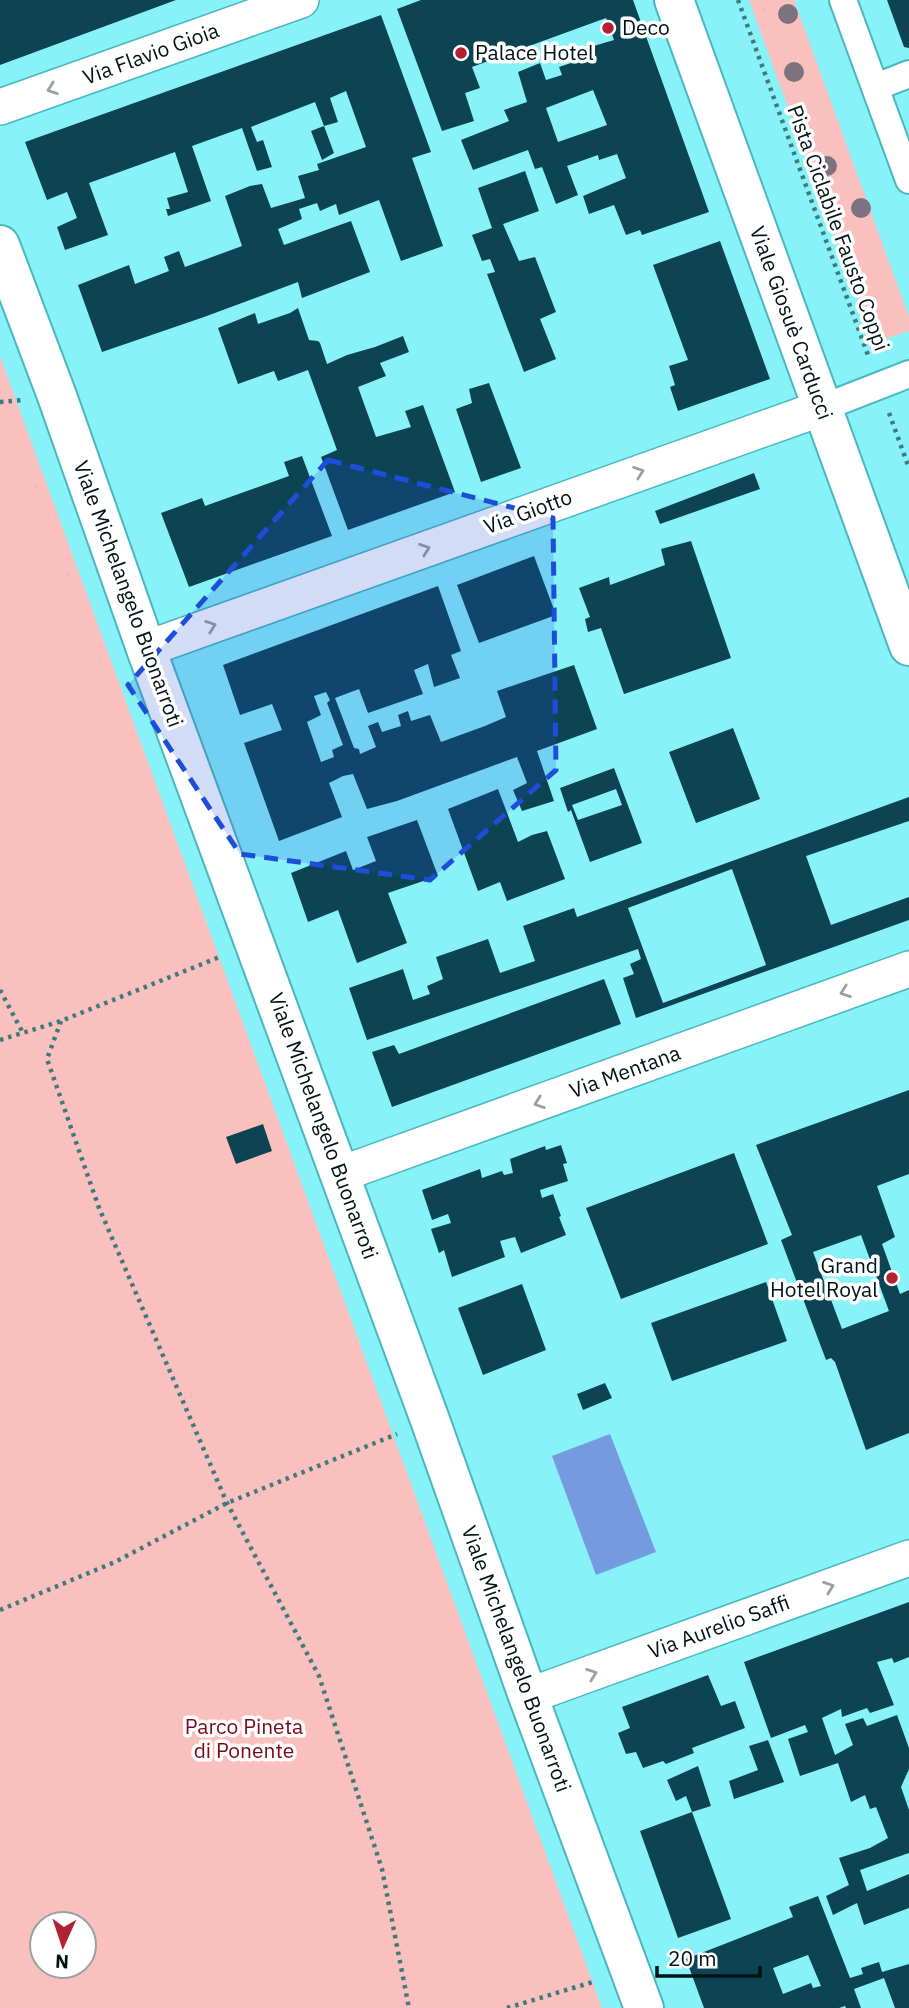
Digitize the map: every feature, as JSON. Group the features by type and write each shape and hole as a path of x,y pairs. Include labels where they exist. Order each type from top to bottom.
{"street":[{"name":"Via Flavio Gioia","path":"0,107 301,0"},
{"name":"Viale Giosuè Carducci","path":"674,0 909,646"},
{"path":"844,0 909,180"},
{"path":"876,86 909,74"},
{"name":"Viale Michelangelo Buonarroti","path":"0,245 644,2008"},
{"name":"Via Giotto","path":"146,649 822,408 909,374"},
{"name":"Via Mentana","path":"341,1174 909,969"},
{"name":"Via Aurelio Saffi","path":"528,1696 909,1558"}],"path":[{"name":"Pista Ciclabile Fausto Coppi","path":"738,0 909,468"},
{"path":"0,1041 61,1021 255,942"},
{"path":"0,990 23,1033"},
{"path":"61,1021 47,1059 99,1208 226,1503 319,1676 382,1869 409,2008"},
{"path":"0,1610 115,1562 226,1503 430,1420"},
{"path":"507,2008 631,1972"}],"highlighted area":[{"path":"328,460 553,518 556,770 430,880 240,854 128,685"}],"green space":[{"path":"749,0 794,0 909,317 909,331 874,343"},
{"name":"Parco Pineta di Ponente","path":"0,356 602,2008 0,2008"}],"water":[{"path":"610,1434 656,1552 596,1575 552,1456"}],"building":[{"path":"0,0 176,0 0,65"},
{"path":"421,0 633,0 709,212 642,235 640,230 626,235 614,205 589,214 583,196 626,178 617,154 599,160 598,155 567,166 578,195 556,204 542,167 535,169 528,150 473,170 461,140 509,121 504,110 527,102 518,72 540,63 546,80 562,75 559,67 583,59 580,50 614,40 606,18 472,67 480,88 465,93 474,121 442,131 397,9","holes":["593,90 607,125 558,142 546,108"]},
{"path":"887,0 909,0 909,48 904,47"},
{"path":"381,15 431,152 412,158 443,246 401,261 379,200 339,215 336,204 320,211 317,203 299,209 302,219 278,229 284,245 351,221 370,272 302,298 298,282 102,352 78,285 129,265 135,284 169,271 164,257 179,251 185,267 242,246 225,196 262,184 271,208 305,198 298,176 319,170 317,164 366,147 346,91 330,98 338,122 324,126 315,102 251,127 257,142 263,140 272,167 257,171 242,128 192,146 211,201 168,216 166,209 170,209 167,198 188,192 175,152 89,183 108,235 65,250 57,227 77,218 67,192 47,200 25,142"},
{"path":"324,126 334,153 322,160 311,131"},
{"path":"525,171 539,211 503,224 519,261 535,257 556,312 540,319 556,359 524,372 487,274 495,272 490,259 482,261 472,235 492,228 478,188"},
{"path":"720,241 770,379 678,411 670,387 675,385 669,366 688,360 653,265"},
{"path":"298,308 309,340 320,343 327,364 403,336 409,352 380,363 386,376 358,387 376,437 411,427 405,411 423,405 455,492 348,530 321,457 337,450 308,370 278,381 274,371 238,384 218,328 255,313 258,324"},
{"path":"489,383 521,468 481,482 456,409 472,403 469,389"},
{"path":"302,456 332,536 189,587 161,513 202,498 205,506 289,476 284,462"},
{"path":"754,473 760,489 660,524 655,511"},
{"path":"691,541 731,658 624,694 601,628 588,632 585,619 590,617 579,588 609,577 610,585 665,565 661,549"},
{"path":"534,556 556,615 479,643 457,585"},
{"path":"438,586 461,651 451,655 460,678 434,687 428,664 414,670 423,694 368,713 359,689 335,698 354,748 359,749 360,754 376,747 368,726 378,722 382,732 401,726 398,715 408,711 411,721 430,715 441,742 506,717 497,691 574,665 597,729 537,751 554,801 522,811 513,790 527,783 517,757 397,801 367,809 353,774 329,783 342,817 279,841 244,743 282,730 272,704 240,715 223,665","holes":["326,692 330,700 327,703 343,745 332,750 334,757 321,762 307,722 321,715 314,696"]},
{"path":"733,728 760,799 696,823 669,752"},
{"path":"614,768 642,843 590,862 560,788","holes":["616,789 622,805 578,820 572,805"]},
{"path":"498,789 518,842 547,831 565,879 507,901 500,882 478,891 448,809"},
{"path":"909,797 909,821 806,856 831,925 909,897 909,920 636,1018 623,978 634,974 630,964 641,959 638,949 367,1040 349,988 403,969 413,1000 430,994 427,986 443,979 436,957 488,939 500,973 535,961 523,926 574,908 577,917","holes":["732,869 766,965 663,1003 628,908"]},
{"path":"417,820 438,876 388,893 407,943 357,963 338,910 308,922 291,873 346,851 353,870 376,861 367,837"},
{"path":"604,979 621,1024 392,1107 372,1052 394,1045 399,1054"},
{"path":"909,1090 909,1174 877,1186 895,1237 882,1244 900,1294 909,1290 909,1433 866,1450 835,1362 831,1358 826,1360 781,1240 792,1235 756,1145","holes":["861,1235 889,1311 842,1329 813,1252"]},
{"path":"263,1124 272,1151 236,1164 226,1137"},
{"path":"561,1145 567,1163 563,1164 568,1181 540,1190 542,1198 553,1194 566,1235 521,1253 515,1237 500,1241 505,1257 452,1277 444,1250 439,1253 431,1229 451,1223 448,1214 432,1220 422,1190 480,1169 482,1178 502,1171 504,1175 513,1173 510,1159 545,1146 546,1150"},
{"path":"734,1153 768,1244 621,1299 586,1208"},
{"path":"766,1282 787,1341 672,1381 651,1323"},
{"path":"522,1284 546,1350 483,1375 458,1308"},
{"path":"605,1383 612,1398 583,1410 577,1394"},
{"path":"909,1602 909,1657 894,1663 892,1658 877,1662 894,1705 870,1713 867,1708 842,1717 841,1709 822,1718 835,1755 853,1745 845,1724 863,1718 867,1726 897,1715 909,1748 909,1769 901,1787 909,1810 909,1853 860,1870 867,1891 909,1874 909,1908 864,1925 857,1903 833,1915 826,1896 849,1885 839,1858 870,1848 888,1838 876,1807 870,1809 865,1795 851,1802 838,1763 800,1776 788,1739 808,1732 805,1725 771,1738 744,1662"},
{"path":"708,1675 721,1706 735,1701 745,1728 692,1748 694,1753 666,1764 663,1761 643,1768 636,1752 626,1754 618,1733 630,1728 622,1707"},
{"path":"768,1740 784,1782 734,1799 729,1781 758,1770 749,1746"},
{"path":"698,1766 711,1806 692,1812 686,1796 676,1801 667,1780"},
{"path":"692,1812 731,1919 678,1938 640,1831"},
{"path":"818,1896 850,1978 863,1974 861,1968 879,1962 882,1972 909,1964 909,2008 895,2008 884,1978 854,1989 861,2008 704,2008 686,1959 793,1917 789,1907","holes":["808,1955 821,1986 813,1988 811,1983 783,1994 773,1968"]}],"place":[{"name":"Deco","path":"608,28"},
{"name":"Palace Hotel","path":"461,53"},
{"name":"Grand Hotel Royal","path":"892,1278"}]}
